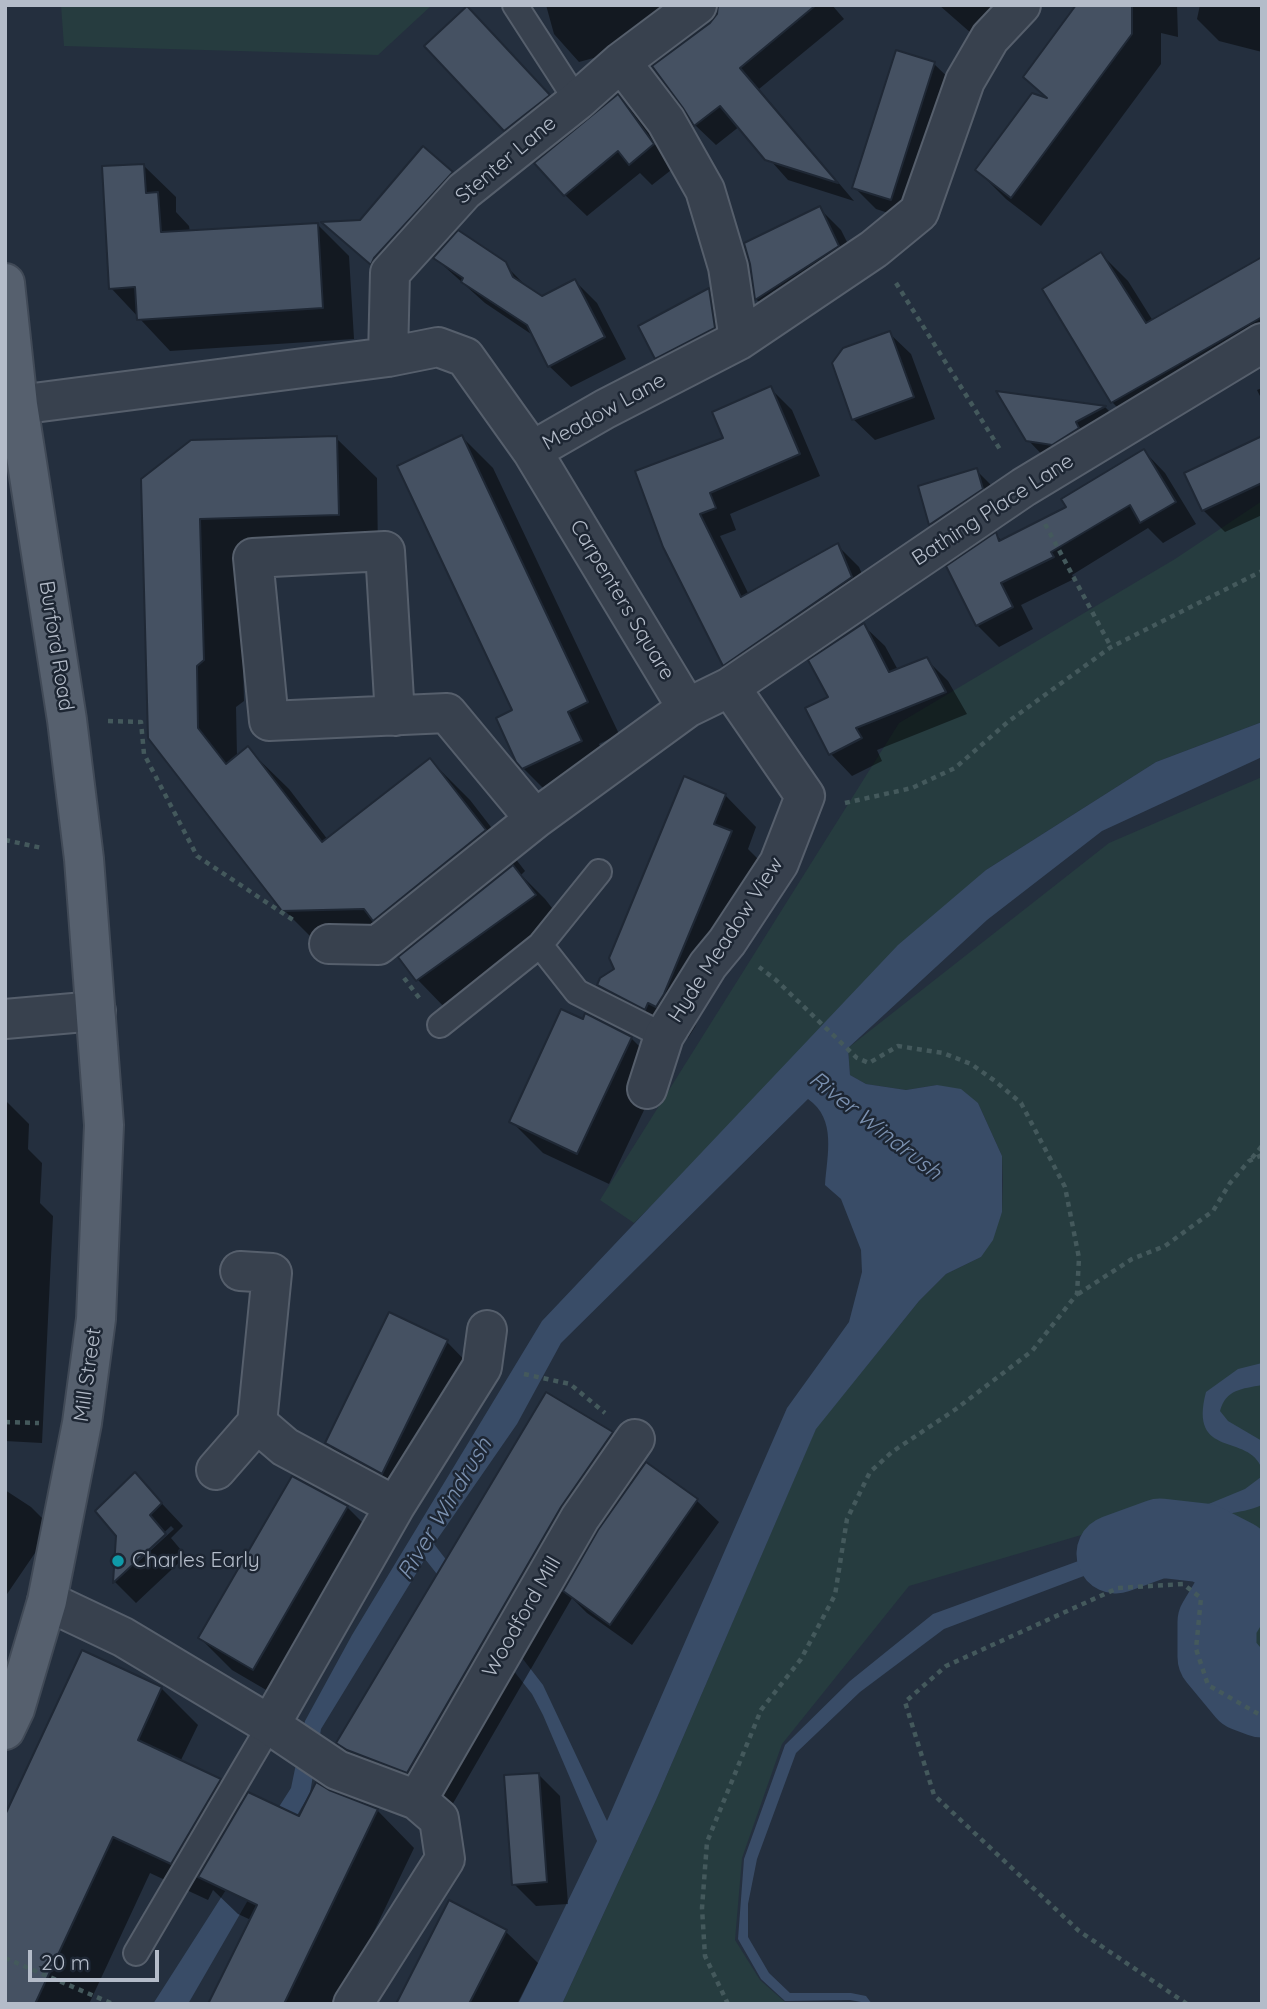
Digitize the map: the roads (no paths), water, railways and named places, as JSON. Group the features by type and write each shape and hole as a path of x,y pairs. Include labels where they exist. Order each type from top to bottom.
{"main road":[{"name":"Burford Road","path":"5,283 18,405 67,720 84,859 96,1011"},
{"name":"Mill Street","path":"5,1730 15,1709 47,1601 82,1423 96,1319 104,1125 96,1011"}],"street":[{"name":"Stenter Lane","path":"388,357 390,274 464,191 577,101 621,62 697,5"},
{"name":"Meadow Lane","path":"18,405 388,357 438,347 465,357 532,451 605,409 739,340 874,249 919,212 964,81 990,38 1021,5"},
{"path":"621,62 666,121 705,190 728,267 739,340"},
{"name":"Bathing Place Lane","path":"730,687 1024,487 1262,343"},
{"name":"Carpenters Square","path":"532,451 687,708"},
{"path":"395,716 385,551 253,558 269,722 395,716 447,713 535,819"},
{"path":"328,944 378,945 535,819 687,708 730,687"},
{"name":"Hyde Meadow View","path":"647,1089 664,1036 708,965 727,942 779,863 805,796 730,687"},
{"path":"5,1019 96,1011"},
{"path":"216,1470 257,1423 272,1273 240,1271"},
{"path":"277,1730 395,1506 481,1367 487,1331"},
{"path":"257,1423 285,1447 395,1506"},
{"name":"Woodford Mill","path":"417,1800 580,1518 635,1439"},
{"path":"47,1601 123,1637 277,1730 337,1770 417,1800 439,1819 445,1859 353,2004"}],"lane":[{"path":"515,5 577,101"},
{"path":"440,1025 540,946 599,872"},
{"path":"540,946 577,992 664,1036"},
{"path":"136,1953 277,1730"}],"water":[{"path":"1262,722 1262,757 1102,831 987,920 848,1048 850,1075 866,1084 906,1090 937,1085 961,1089 978,1103 1002,1156 1002,1212 993,1240 981,1257 946,1274 919,1301 816,1429 656,1800 562,2004 518,2004 597,1841 532,1694 425,1559 321,1729 310,1793 188,2004 153,2004 291,1788 305,1721 352,1635 542,1321 898,945 986,870 1156,762","holes":["808,1099 817,1107 827,1127 825,1185 841,1199 861,1250 862,1272 849,1322 787,1408 607,1821 543,1685 434,1544 517,1424 561,1343"]},
{"path":"1262,1363 1262,1385 1231,1394 1220,1411 1228,1421 1262,1441 1262,1469 1255,1458 1245,1451 1212,1436 1205,1428 1203,1413 1206,1392 1238,1369"},
{"path":"1262,1470 1262,1505 1201,1520 1190,1529 1192,1534 1222,1540 1218,1555 1203,1551 1155,1549 944,1629 860,1692 796,1753 757,1859 748,1904 748,1937 769,1973 790,1993 851,1993 866,1996 872,2004 850,2000 785,2001 761,1979 738,1939 744,1859 785,1745 850,1681 933,1614 1158,1532 1189,1510 1245,1489 1261,1477"}],"waterway":[{"name":"River Windrush","path":"1116,1554 1160,1538 1204,1543 1235,1559 1238,1587 1217,1622 1217,1657 1246,1692 1262,1698"}],"place":[{"name":"Charles Early","path":"118,1561"}]}
